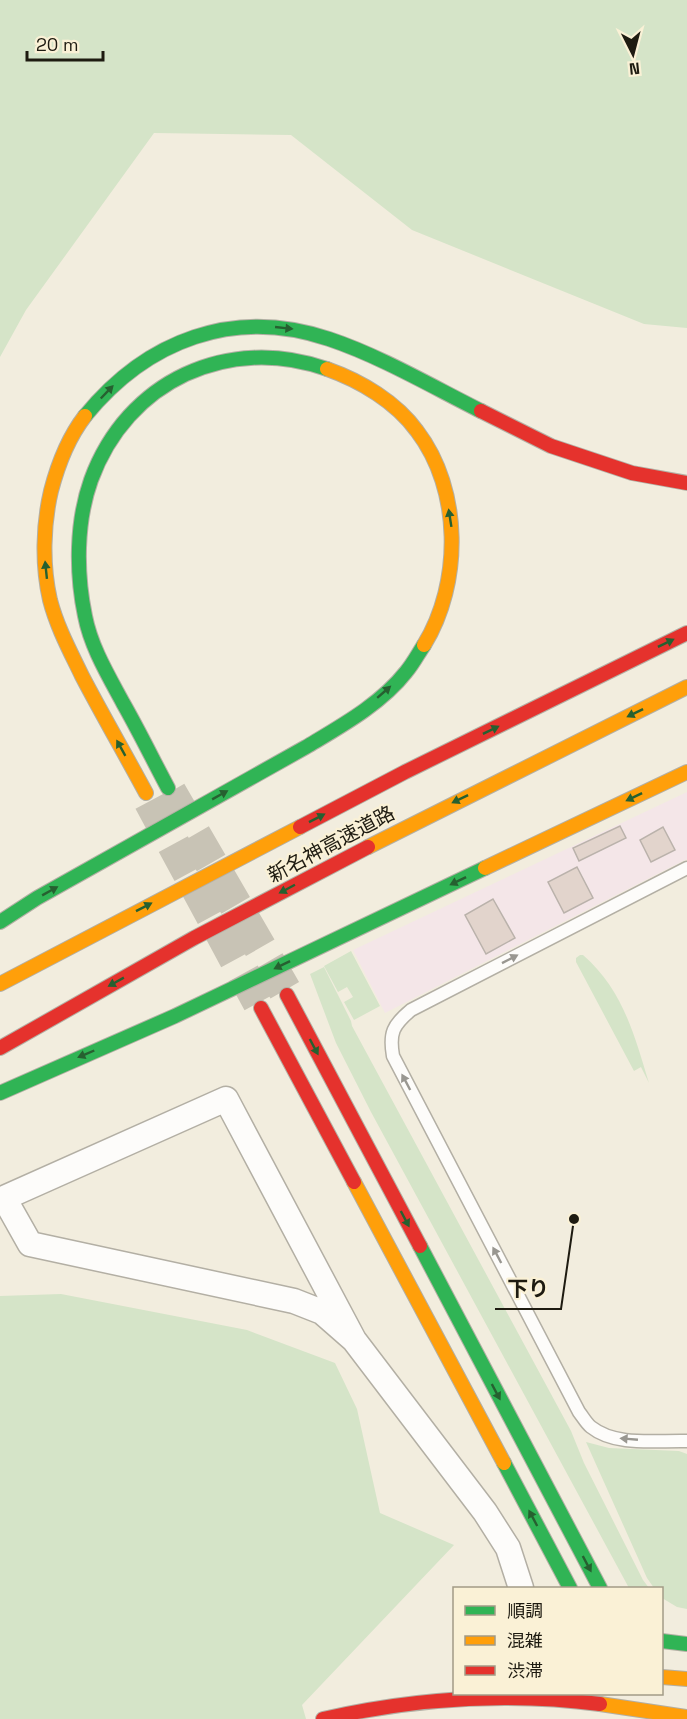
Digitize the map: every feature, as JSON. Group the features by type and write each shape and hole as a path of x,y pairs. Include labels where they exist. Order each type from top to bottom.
{"main road":[{"path":"149,800 90,693 57,621 48,590 45,526 50,497 68,443 106,392 131,369 158,353 187,339 218,330 246,326 301,330 330,338 356,349 551,446 632,473 687,483"},
{"path":"0,922 37,898 338,729 405,674 424,644 442,611 450,576 452,534 446,493 430,453 409,421 376,393 343,374 298,360 251,357 213,363 177,378 145,400 120,426 102,454 86,490 79,526 79,563 88,628 106,669 168,788"},
{"name":"新名神高速道路","path":"0,984 405,772 687,633"},
{"name":"新名神高速道路","path":"0,1048 194,938 424,817 687,687"},
{"path":"0,1093 175,1016 687,772"},
{"path":"287,995 599,1587"},
{"path":"261,1008 569,1587"},
{"path":"663,1641 687,1644"},
{"path":"663,1677 687,1679"},
{"path":"323,1719 393,1705 441,1699 522,1695 687,1717"}],"street":[{"path":"354,1340 322,1312 294,1301 30,1244 4,1198 226,1099 354,1340 485,1512 508,1548 521,1587"}],"lane":[{"path":"687,868 411,1010 398,1020 392,1032 391,1044 393,1056 579,1412 589,1425 600,1433 622,1440 687,1441"}],"shaded area":[{"path":"687,792 687,859 385,1013 353,950"}],"green space":[{"path":"0,0 687,0 687,328 644,324 412,230 291,135 154,133 26,310 0,357"},
{"path":"351,951 380,1006 354,1020 344,1002 353,997 347,987 338,992 324,966"},
{"path":"583,955 597,969 618,998 632,1030 649,1083 641,1067 634,1071 576,962 576,958"},
{"path":"324,967 352,1026 571,1431 584,1463 648,1587 628,1587 371,1112 336,1043 310,974"},
{"path":"61,1294 247,1330 335,1363 357,1409 380,1513 454,1545 302,1705 306,1719 0,1719 0,1296"},
{"path":"586,1442 609,1448 679,1451 687,1454 687,1609 677,1607 663,1599 663,1587 653,1587 647,1578"}],"building":[{"path":"620,826 626,838 579,861 573,848"},
{"path":"663,827 675,850 651,862 640,840"},
{"path":"577,867 593,898 564,913 548,882"},
{"path":"493,899 515,938 486,954 465,915"}],"tunnel":[{"path":"170,792 287,994"},
{"path":"150,801 261,1006"}],"traffic: fast":[{"path":"85,416 109,390 136,367 164,350 195,337 226,329 260,327 294,330 348,346 387,363 481,411"},
{"path":"168,788 106,671 88,627 80,583 79,548 82,513 91,480 107,445 129,416 155,392 185,374 218,363 253,358 290,360 327,369"},
{"path":"0,922 37,898 306,747 346,722 373,704 396,684 424,645"},
{"path":"0,1093 175,1016 485,868"},
{"path":"420,1246 599,1587"},
{"path":"504,1463 569,1587"},
{"path":"663,1641 687,1644"}],"traffic: slow":[{"path":"327,369 365,386 399,411 417,431 432,455 442,481 449,508 452,537 450,566 445,594 424,645"},
{"path":"85,416 64,452 51,491 44,545 47,587 53,610 68,648 146,793"},
{"path":"368,847 687,687"},
{"path":"485,868 687,772"},
{"path":"0,984 300,827"},
{"path":"354,1182 504,1463"},
{"path":"663,1677 687,1679"},
{"path":"600,1704 687,1717"}],"traffic: jam":[{"path":"481,411 551,446 632,473 687,483"},
{"path":"300,827 405,772 687,633"},
{"path":"0,1048 194,938 368,847"},
{"path":"287,995 420,1246"},
{"path":"261,1008 354,1182"},
{"path":"323,1719 392,1706 461,1699 530,1698 600,1704"}],"place":[{"name":"下り","path":"574,1219"}]}
